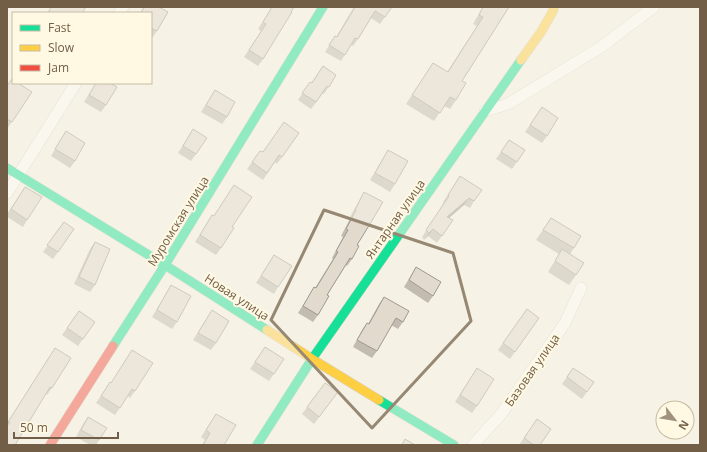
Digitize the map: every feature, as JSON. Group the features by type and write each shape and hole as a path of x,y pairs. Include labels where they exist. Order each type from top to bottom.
{"street":[{"name":"Муромская улица","path":"50,445 165,265 323,7"},
{"name":"Янтарная улица","path":"257,445 312,359 541,32 554,7"},
{"path":"485,111 508,104 601,48 654,7"},
{"path":"7,193 75,84"},
{"name":"Новая улица","path":"7,168 165,265 312,359 454,445"},
{"name":"Базовая улица","path":"473,445 502,413 565,323 581,288"}],"highlighted area":[{"path":"324,210 453,253 471,321 372,428 271,320"}],"building":[{"path":"51,7 86,7 83,12 48,12"},
{"path":"144,7 159,7 168,12 157,31 152,28 152,12 142,12"},
{"path":"272,7 294,7 263,59 249,50 266,24 263,22"},
{"path":"355,7 392,7 385,17 375,11 358,39 355,38 345,55 329,45 335,36 337,37"},
{"path":"483,7 509,7 462,81 466,83 456,100 450,97 440,113 412,95 433,63 448,72 483,17 479,15"},
{"path":"323,66 336,75 329,87 327,86 316,102 302,93 310,82 312,83"},
{"path":"12,79 12,84 20,84 32,92 12,122 7,119 7,86"},
{"path":"95,84 112,84 117,87 106,105 89,95"},
{"path":"215,90 235,102 227,117 206,105"},
{"path":"542,107 558,118 547,136 530,125"},
{"path":"284,122 299,133 282,157 279,155 267,173 252,162 260,151 263,152"},
{"path":"193,129 207,138 196,154 183,146"},
{"path":"66,131 85,143 75,161 55,149"},
{"path":"509,140 525,150 517,162 501,152"},
{"path":"388,150 408,161 395,184 375,173"},
{"path":"460,176 482,190 474,201 469,198 447,217 453,220 442,236 433,229 429,233 426,230 449,196 448,195"},
{"path":"234,185 252,197 232,227 234,228 221,248 200,235 212,215 214,216"},
{"path":"25,187 42,197 27,220 11,209"},
{"path":"364,192 383,202 357,245 359,246 352,259 350,258 327,295 329,296 318,315 303,306 338,252 336,251 348,230 346,229"},
{"path":"551,218 581,236 574,248 543,230"},
{"path":"64,222 74,229 58,252 47,245"},
{"path":"95,242 110,249 95,285 79,277"},
{"path":"562,249 584,263 576,275 555,261"},
{"path":"274,255 292,266 278,287 261,276"},
{"path":"416,267 441,282 433,296 409,280"},
{"path":"171,285 191,296 177,322 157,310"},
{"path":"384,297 409,311 403,322 396,318 377,351 357,340 367,323 369,324"},
{"path":"527,309 539,318 515,352 503,343"},
{"path":"212,310 229,321 216,343 198,333"},
{"path":"79,311 95,322 83,339 67,328"},
{"path":"265,347 284,359 274,374 255,362"},
{"path":"55,348 71,358 52,388 50,387 15,445 7,445 7,426 10,422 8,422"},
{"path":"132,350 153,363 135,391 132,389 120,408 101,396"},
{"path":"477,368 494,379 477,406 460,395"},
{"path":"573,368 594,382 587,392 567,377"},
{"path":"325,383 338,392 319,417 307,407"},
{"path":"216,414 236,425 224,445 203,445 210,433 206,430"},
{"path":"88,417 107,428 99,440 81,430"},
{"path":"537,419 551,429 540,445 534,445 524,438"},
{"path":"405,439 415,445 402,445"}],"traffic: fast":[{"path":"113,346 165,265 323,7"},
{"path":"257,445 312,359 521,60"},
{"path":"7,168 165,265 267,330"},
{"path":"379,400 454,445"}],"traffic: slow":[{"path":"521,60 541,32 554,7"},
{"path":"267,330 379,400"}],"traffic: jam":[{"path":"50,445 113,346"}]}
